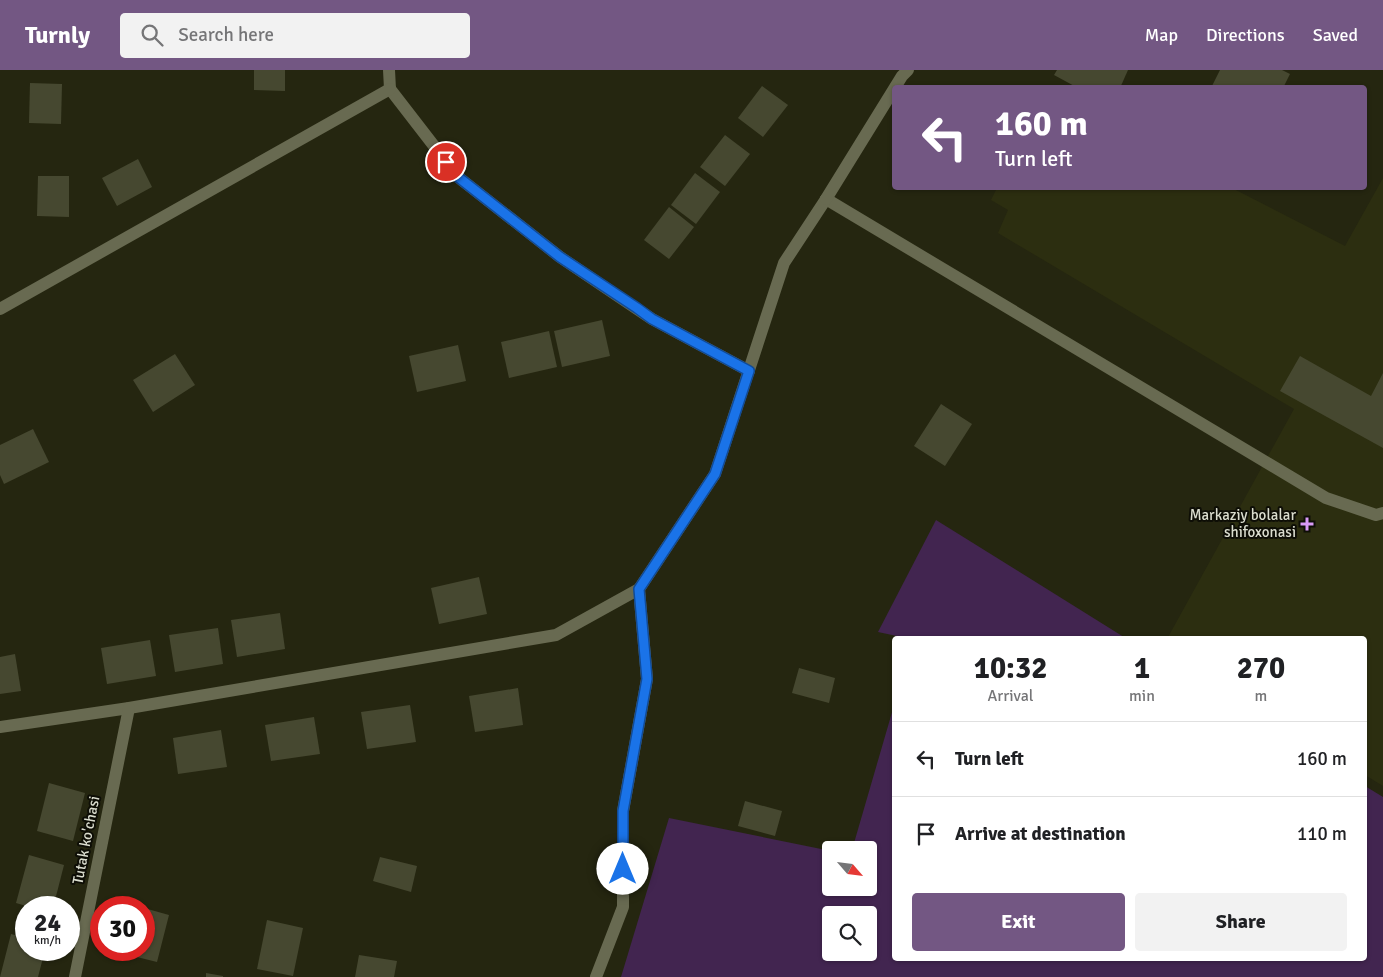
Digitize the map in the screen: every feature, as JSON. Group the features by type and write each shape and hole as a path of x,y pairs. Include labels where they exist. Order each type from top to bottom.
{"street":[{"path":"389,70 390,89 458,177 560,257 652,319 749,371"},
{"path":"896,85 908,70"},
{"path":"0,309 390,89"},
{"path":"0,726 129,708 556,635 639,589 715,474 784,263 892,92"},
{"path":"826,199 1326,498 1376,515 1383,513"},
{"path":"596,977 623,907 623,811 647,679 639,589"},
{"name":"Tutak ko'chasi","path":"75,977 129,708"}],"shaded area":[{"name":"Markaziy bolalar shifoxonasi","path":"1383,178 1383,786 1367,776 1367,636 1169,636 1294,409 998,233 1008,210 991,200 996,190 1236,190 1345,246"},
{"path":"936,520 1122,636 897,636 878,632"},
{"path":"892,712 892,961 1367,961 1367,787 1383,797 1383,977 621,977 669,818 822,849 822,896 878,896 878,841 855,841"}],"building":[{"path":"254,70 285,70 285,91 254,90"},
{"path":"1057,70 1128,70 1121,85 1072,85 1054,75"},
{"path":"1220,70 1282,70 1290,74 1284,85 1212,85"},
{"path":"30,83 62,84 61,124 29,123"},
{"path":"762,86 788,105 763,137 738,118"},
{"path":"725,135 750,154 725,186 700,167"},
{"path":"138,159 152,187 117,206 102,178"},
{"path":"695,173 720,192 696,224 671,205"},
{"path":"38,176 69,176 69,217 37,216"},
{"path":"669,207 694,227 669,259 644,240"},
{"path":"602,320 610,356 562,367 554,331"},
{"path":"549,331 557,367 509,378 501,342"},
{"path":"458,345 466,381 417,392 409,356"},
{"path":"175,354 195,385 153,412 133,380"},
{"path":"1300,356 1371,396 1383,373 1383,448 1280,391"},
{"path":"941,404 972,424 945,466 914,446"},
{"path":"33,429 49,462 4,484 0,475 0,445"},
{"path":"479,577 487,614 439,624 431,588"},
{"path":"280,613 285,649 237,657 231,620"},
{"path":"218,628 223,664 175,672 169,635"},
{"path":"150,640 156,676 107,684 101,648"},
{"path":"15,654 21,691 0,694 0,657"},
{"path":"799,668 835,678 829,703 792,693"},
{"path":"518,688 523,725 475,732 469,696"},
{"path":"410,705 416,742 367,749 361,712"},
{"path":"314,717 320,754 271,761 265,725"},
{"path":"221,730 227,767 178,774 173,738"},
{"path":"49,783 85,793 73,841 37,831"},
{"path":"745,801 782,811 775,836 738,826"},
{"path":"29,855 64,865 56,896 18,896"},
{"path":"380,857 417,866 411,892 373,881"},
{"path":"155,911 169,915 157,962 153,961 155,961"},
{"path":"267,920 303,928 293,976 257,969"},
{"path":"11,934 15,935 15,961 42,961 38,977 0,977"},
{"path":"359,955 397,961 394,977 355,977"},
{"path":"206,973 223,976 223,977 206,977"}],"place":[{"name":"Markaziy bolalar shifoxonasi","path":"1307,524"}],"route":[{"path":"446,162 458,177 560,257 652,319 749,371 715,474 639,589 647,679 623,811 623,869"}]}
